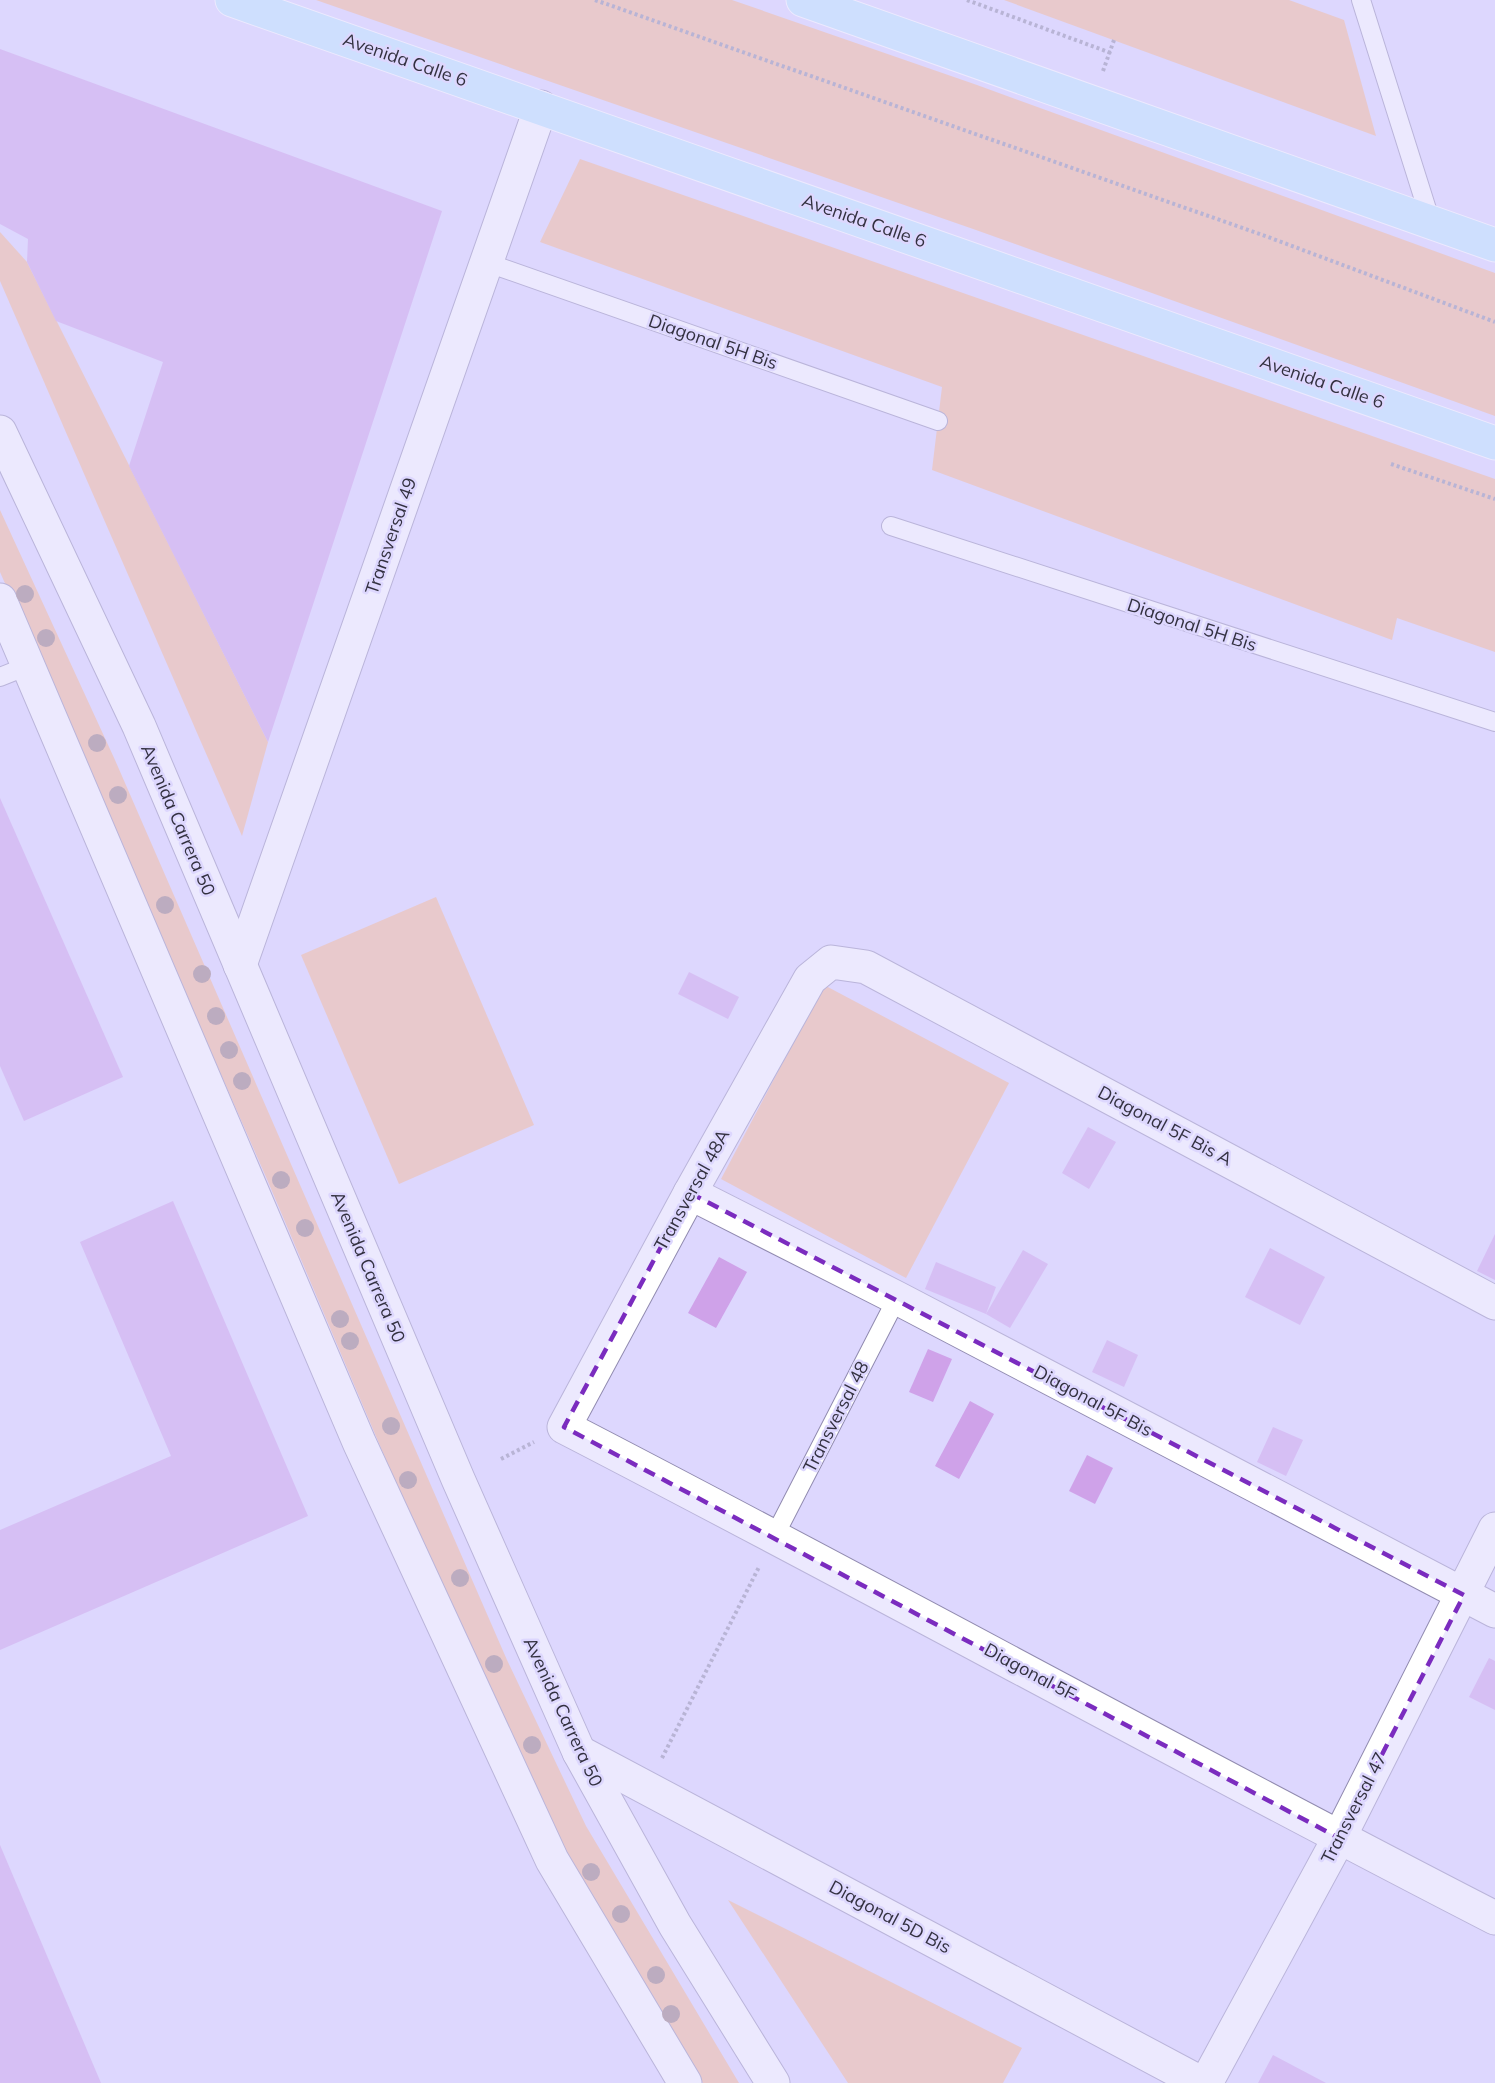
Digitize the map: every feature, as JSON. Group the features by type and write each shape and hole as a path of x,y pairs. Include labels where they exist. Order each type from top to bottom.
{"main road":[{"name":"Avenida Calle 6","path":"232,0 1495,443"},
{"path":"803,0 1495,245"}],"street":[{"name":"Transversal 49","path":"240,965 541,107"},
{"name":"Avenida Carrera 50","path":"0,432 139,726 458,1479 579,1752 675,1926 772,2083"},
{"path":"0,600 30,665 359,1442 547,1849 685,2083"},
{"name":"Transversal 48A","path":"564,1427 690,1193 810,979 831,962"},
{"name":"Diagonal 5F Bis A","path":"831,962 867,967 1495,1303"},
{"name":"Diagonal 5F Bis","path":"690,1193 897,1298 1495,1611"},
{"name":"Diagonal 5F","path":"564,1427 775,1535 1339,1838 1495,1918"},
{"name":"Transversal 47","path":"1206,2083 1339,1838 1495,1529"},
{"name":"Diagonal 5D Bis","path":"579,1752 1201,2083"}],"lane":[{"path":"1361,0 1431,222"},
{"name":"Diagonal 5H Bis","path":"488,263 938,421"},
{"name":"Diagonal 5H Bis","path":"891,526 1495,722"},
{"path":"0,676 30,665"},
{"name":"Transversal 48","path":"775,1535 897,1298"}],"path":[{"path":"595,0 1268,237 1495,322"},
{"path":"967,0 1111,53"},
{"path":"1102,74 1114,40"},
{"path":"1391,464 1495,499"},
{"path":"647,1788 775,1535"}],"highlighted area":[{"path":"690,1193 1464,1595 1339,1838 564,1427"}],"shaded area":[{"path":"316,0 732,0 977,85 1495,273 1495,416 976,230"},
{"path":"1004,0 1289,0 1344,20 1376,136"},
{"path":"580,159 1495,479 1495,652 1397,618 1392,640 932,470 942,387 540,242"},
{"path":"0,232 27,262 268,742 242,836 0,281"},
{"path":"0,510 115,760 507,1660 586,1826 739,2083 703,2083 663,2024 560,1841 414,1526 266,1177 0,572"},
{"path":"436,897 534,1125 399,1184 301,955"},
{"path":"824,985 1009,1083 906,1278 721,1179"},
{"path":"728,1900 1022,2048 1003,2083 848,2083"}],"building":[{"path":"0,49 442,211 268,742 129,466 163,362 56,321 27,262 28,239 0,224"},
{"path":"0,798 123,1077 24,1121 0,1066"},
{"path":"689,972 739,997 728,1019 678,994"},
{"path":"1088,1127 1116,1142 1089,1189 1062,1173"},
{"path":"173,1201 308,1516 0,1650 0,1530 171,1456 80,1242"},
{"path":"1495,1234 1495,1280 1477,1271"},
{"path":"1270,1248 1325,1277 1300,1325 1245,1297"},
{"path":"1023,1250 1048,1264 1010,1328 986,1314"},
{"path":"719,1257 747,1272 716,1328 688,1313"},
{"path":"936,1262 996,1287 986,1314 925,1289"},
{"path":"1107,1340 1138,1355 1124,1387 1092,1372"},
{"path":"928,1349 952,1359 933,1402 909,1392"},
{"path":"970,1401 994,1414 959,1479 935,1466"},
{"path":"1273,1427 1303,1440 1286,1476 1257,1462"},
{"path":"1087,1455 1113,1468 1095,1504 1069,1491"},
{"path":"1489,1658 1495,1661 1495,1710 1469,1697"},
{"path":"0,1845 101,2083 0,2083"},
{"path":"1273,2055 1326,2083 1258,2083"}]}
